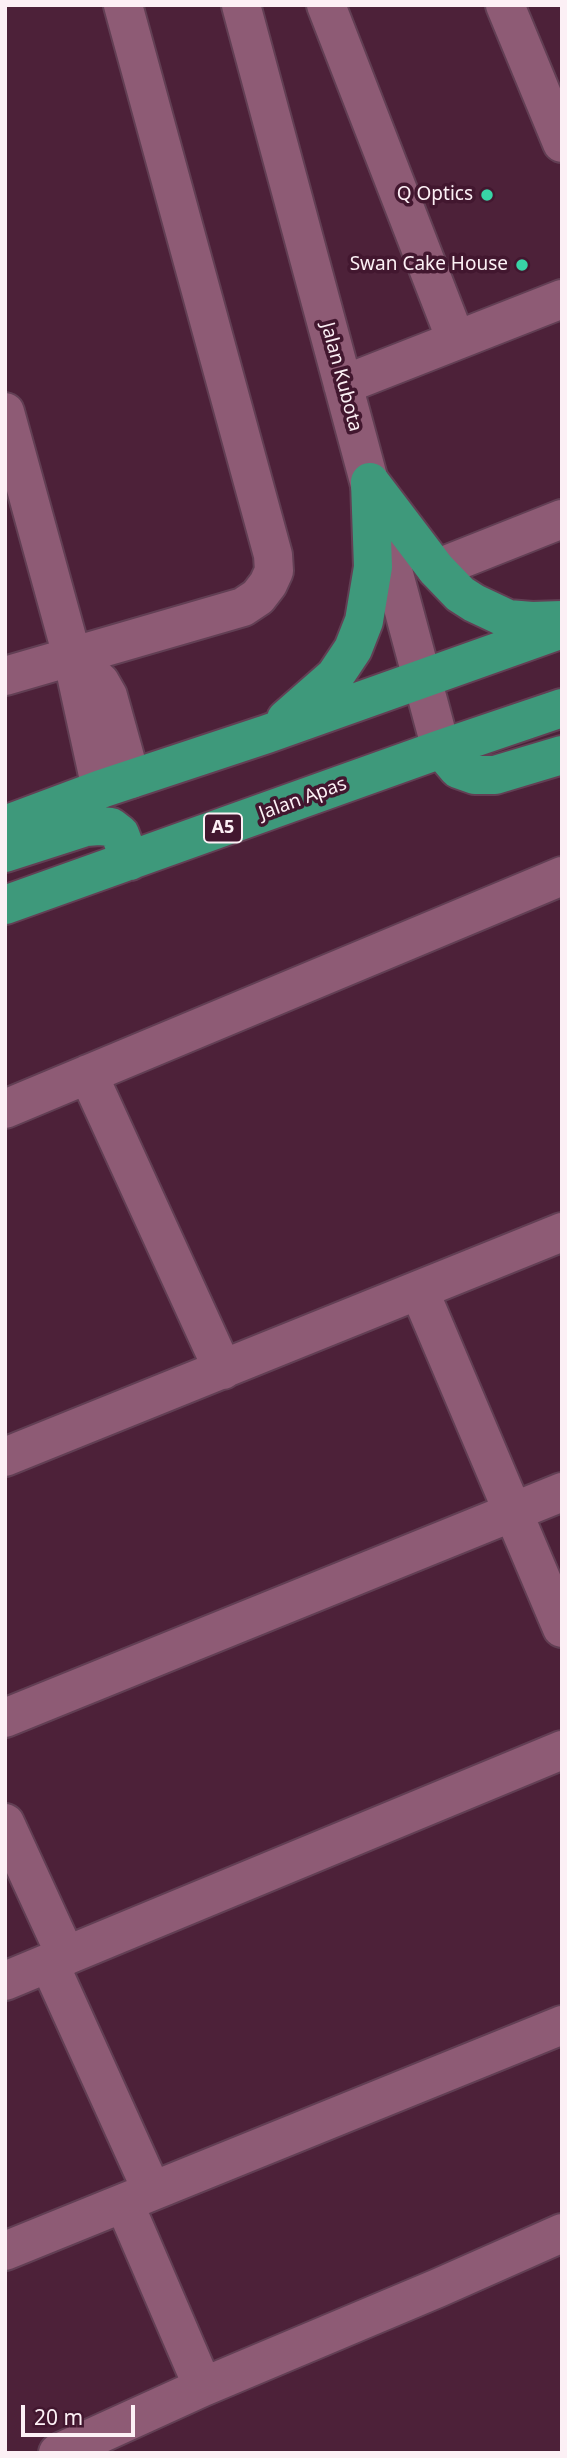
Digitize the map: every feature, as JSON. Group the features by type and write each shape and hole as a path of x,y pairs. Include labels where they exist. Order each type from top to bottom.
{"highway":[{"path":"370,482 436,569 460,594 508,619 562,620"},
{"path":"267,734 317,694 335,676 353,649 364,621 373,566 370,482"},
{"path":"5,825 562,629"},
{"name":"Jalan Apas","path":"5,905 562,708"},
{"path":"441,749 458,769 475,775 495,775 562,755"},
{"path":"5,853 86,827 99,826 111,827 120,834 130,861"}],"street":[{"path":"5,676 243,607 258,597 274,571 273,555 123,5"},
{"name":"Jalan Kubota","path":"241,5 441,749"},
{"path":"326,5 456,340"},
{"path":"505,5 562,143"},
{"path":"343,385 562,299"},
{"path":"9,437 72,656 116,784"},
{"path":"436,569 562,519"},
{"path":"5,1109 562,876"},
{"path":"88,1074 223,1370"},
{"path":"5,1457 562,1232"},
{"path":"419,1290 562,1628"},
{"path":"5,1718 562,1492"},
{"path":"5,1981 562,1750"},
{"path":"5,1823 58,1959 203,2387"},
{"path":"5,2251 562,2025"},
{"path":"58,2453 203,2387 562,2233"}],"place":[{"name":"Q Optics","path":"487,195"},
{"name":"Swan Cake House","path":"522,265"}]}
